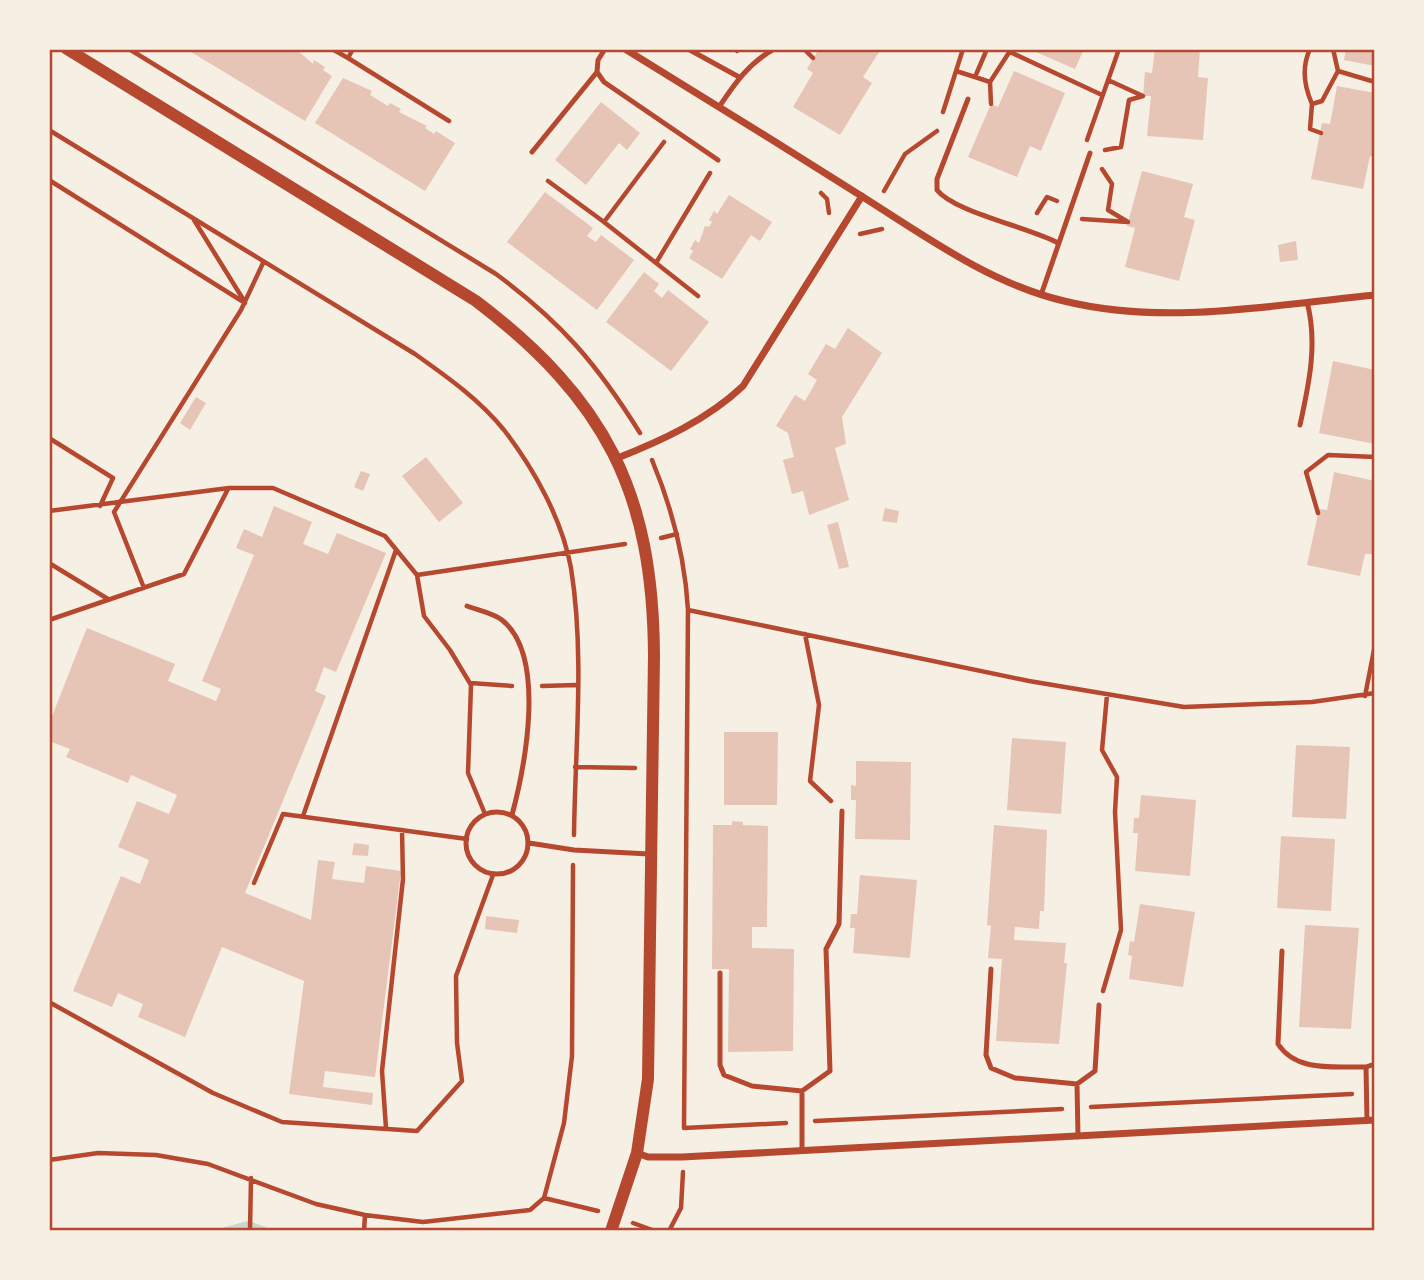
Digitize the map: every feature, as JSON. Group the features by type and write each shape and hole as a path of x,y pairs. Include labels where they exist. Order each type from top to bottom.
{"street":[{"path":"68,49 485,308 521,335 558,371 588,410 615,459 636,507 654,598 648,1079 637,1153 611,1231"},
{"path":"625,49 878,207 1003,280 1041,295 1105,309 1191,313 1375,295"},
{"path":"615,459 712,412 743,386 862,196"},
{"path":"637,1153 648,1157 682,1157 1371,1120"}],"lane":[{"path":"605,49 597,60 597,72 604,82 718,160"},
{"path":"688,49 739,77"},
{"path":"719,107 739,77 759,57 774,49"},
{"path":"532,152 597,72"},
{"path":"968,99 937,179 937,190 953,203 1038,232 1058,243"},
{"path":"1041,295 1090,153"},
{"path":"1300,425 1312,367 1311,317 1307,302"},
{"path":"467,606 501,619 520,642 529,687 523,773 512,815"},
{"path":"498,811 512,815 525,827 529,844 526,857 518,868 506,874 493,875 480,870 471,860 467,839 474,822 485,814 498,811"},
{"path":"720,973 720,1065 724,1075 752,1086 802,1091 830,1071 826,949 839,924 842,811"},
{"path":"529,844 573,850 652,854"},
{"path":"1282,951 1278,1044 1284,1053 1304,1065 1366,1067 1375,1064"},
{"path":"991,969 986,1055 991,1068 1015,1078 1077,1084 1095,1071 1099,1005"},
{"path":"1366,1067 1371,1120"},
{"path":"1077,1084 1078,1137"},
{"path":"802,1091 802,1150"}],"path":[{"path":"129,49 474,260 540,306 580,348 614,391 638,429 668,498 677,534 688,610 682,1136"},
{"path":"332,49 449,121"},
{"path":"348,58 353,49"},
{"path":"804,49 813,58"},
{"path":"873,229 878,207 905,154 937,131 963,49"},
{"path":"975,76 987,49"},
{"path":"1067,218 1128,222 1108,210 1112,184 1090,153 1086,136 1119,49"},
{"path":"1310,49 1304,65 1307,91 1312,104 1310,129 1321,132"},
{"path":"1312,104 1322,101 1338,71 1333,49"},
{"path":"991,104 990,82 1010,50 1102,95"},
{"path":"956,71 990,82"},
{"path":"1338,71 1375,82"},
{"path":"1090,153 1121,147 1129,100 1143,96 1107,80"},
{"path":"49,130 415,354 461,387 503,428 532,471 556,520 567,553 576,626 572,1056 564,1122 544,1198 530,1210 423,1222 365,1215 316,1204 208,1164 156,1155 97,1153 49,1160"},
{"path":"604,222 674,130"},
{"path":"656,263 718,160"},
{"path":"49,180 245,303"},
{"path":"548,181 698,296"},
{"path":"816,186 827,199 830,210 826,222"},
{"path":"1037,214 1047,197"},
{"path":"194,220 245,303"},
{"path":"854,239 863,231 873,229 882,229 894,236"},
{"path":"144,587 114,512 245,303 263,263"},
{"path":"638,429 649,424"},
{"path":"49,438 114,478 100,506"},
{"path":"652,461 663,455"},
{"path":"1318,513 1306,472 1328,455 1375,457"},
{"path":"49,620 184,574 229,488"},
{"path":"49,511 229,488 273,488 385,536 417,575 424,616 450,650 471,685 468,773 485,814"},
{"path":"303,816 396,549"},
{"path":"417,575 567,553"},
{"path":"49,563 109,600"},
{"path":"688,610 1107,695 1184,707 1299,703 1375,693"},
{"path":"806,634 819,705 810,781 842,811"},
{"path":"1364,696 1375,645"},
{"path":"1099,1005 1121,930 1115,812 1117,777 1102,750 1107,695"},
{"path":"575,767 640,768"},
{"path":"254,883 283,814 467,839"},
{"path":"386,1129 382,1071 403,879 402,830"},
{"path":"49,1002 212,1093 282,1122 417,1131 462,1081 457,1043 456,976 493,875"},
{"path":"684,1128 1367,1093"},
{"path":"669,1231 681,1208 683,1171"},
{"path":"250,1231 251,1178"},
{"path":"544,1198 580,1204 603,1212"},
{"path":"365,1215 365,1231"},
{"path":"629,1221 656,1231"}],"building":[{"path":"186,49 296,49 313,64 314,60 325,67 323,70 332,76 305,121"},
{"path":"819,49 881,49 863,77 872,83 840,135 793,107 813,73 807,69"},
{"path":"1029,49 1084,49 1075,69"},
{"path":"1155,49 1200,50 1198,77 1208,78 1203,140 1147,136 1151,96 1143,96 1145,72 1152,73"},
{"path":"1346,49 1375,49 1375,66 1344,60"},
{"path":"1014,71 1065,93 1041,151 1030,146 1017,177 968,157 991,104 998,107"},
{"path":"343,78 372,91 370,95 388,106 390,103 401,109 399,112 427,126 425,128 434,134 436,131 455,143 425,191 315,123"},
{"path":"1337,86 1375,93 1375,157 1370,156 1363,189 1311,179 1322,123 1330,124"},
{"path":"601,102 640,133 627,150 619,143 586,185 555,160"},
{"path":"1142,171 1193,184 1184,217 1195,220 1179,281 1125,267 1135,228 1127,226"},
{"path":"545,192 593,228 587,236 596,242 601,235 634,260 597,310 507,242"},
{"path":"729,195 772,222 760,241 751,235 722,279 689,258 695,240 699,243 705,226 709,227 712,222 709,220 714,211 717,214"},
{"path":"1296,241 1298,260 1280,262 1278,245"},
{"path":"644,272 659,284 654,291 662,298 668,290 709,322 671,371 606,322"},
{"path":"848,328 882,353 842,417 846,444 835,448 849,500 809,515 803,491 792,494 783,460 794,457 788,433 776,426 795,395 805,401 817,380 808,374 826,344 835,349"},
{"path":"1333,361 1375,370 1375,444 1319,433"},
{"path":"196,397 206,403 190,430 180,423"},
{"path":"426,457 463,503 439,522 402,476"},
{"path":"361,471 370,474 363,491 354,487"},
{"path":"1334,472 1375,481 1375,554 1365,554 1360,576 1307,565 1319,509 1327,510"},
{"path":"274,506 312,522 303,544 328,554 337,533 386,553 336,672 324,667 315,691 326,696 245,893 311,920 318,860 335,862 332,879 364,883 366,866 401,871 375,1077 325,1071 323,1087 373,1093 372,1105 289,1094 304,981 222,947 185,1037 138,1017 143,1004 118,993 112,1007 73,991 121,876 140,884 149,860 118,847 137,801 169,814 177,795 131,775 128,783 66,757 70,749 49,741 49,724 87,628 175,664 168,681 216,701 221,689 202,681 254,555 236,548 244,529 262,537"},
{"path":"885,508 899,511 897,523 882,521"},
{"path":"838,522 849,567 839,569 827,525"},
{"path":"724,732 778,732 777,805 724,805"},
{"path":"1012,738 1066,742 1061,814 1007,810"},
{"path":"1296,745 1350,747 1346,819 1292,817"},
{"path":"856,761 911,762 910,840 855,839 856,800 851,800 851,785 856,786"},
{"path":"1141,795 1196,800 1190,876 1135,871 1138,833 1133,833 1134,818 1139,818"},
{"path":"732,821 743,822 743,825 768,826 767,927 752,927 752,948 794,949 793,1051 728,1052 729,969 712,969 713,825 732,825"},
{"path":"994,825 1047,830 1044,911 1040,911 1039,929 1015,927 1014,940 1066,943 1064,963 1067,963 1059,1044 996,1041 1002,959 988,958 991,926 987,925"},
{"path":"1281,836 1335,839 1331,911 1277,908"},
{"path":"354,843 369,845 368,856 352,855"},
{"path":"860,875 917,880 910,958 853,953 855,928 850,928 851,914 857,914"},
{"path":"1140,904 1195,912 1183,987 1129,979 1132,956 1128,955 1130,941 1134,942"},
{"path":"486,916 519,920 517,933 485,929"},
{"path":"1305,925 1359,928 1351,1029 1299,1027"}],"waterway":[{"path":"225,1231 248,1225 265,1231"}]}
